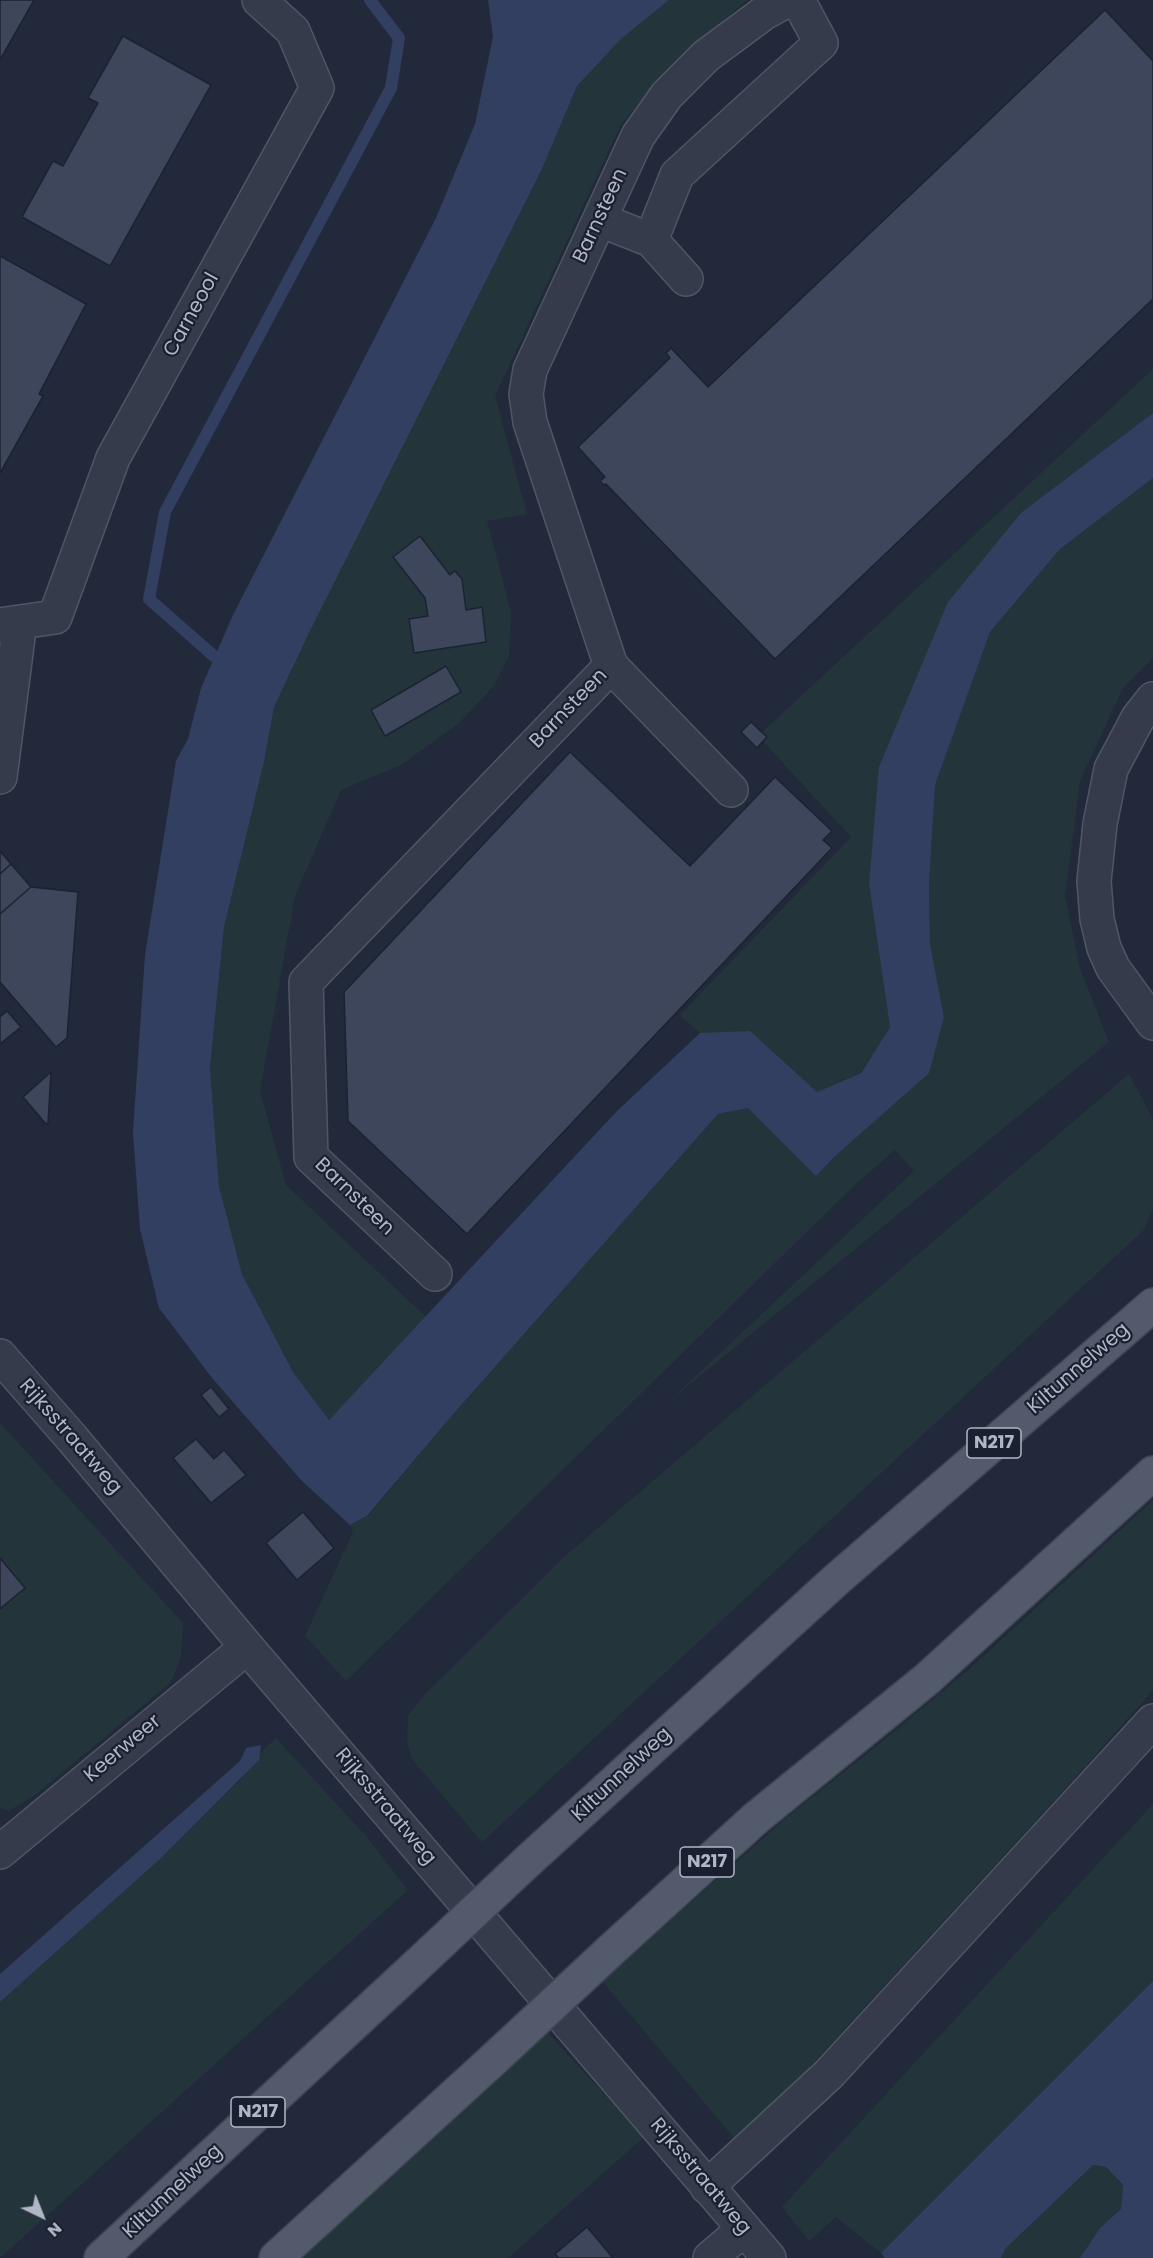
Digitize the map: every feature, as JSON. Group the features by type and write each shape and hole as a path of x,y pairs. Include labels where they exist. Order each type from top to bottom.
{"main road":[{"name":"Kiltunnelweg","path":"101,2258 529,1860 836,1580 1153,1305"},
{"name":"N217","path":"276,2258 756,1818 927,1679 1153,1473"}],"street":[{"name":"Carneool","path":"0,777 10,623 55,617 113,458 317,88 293,31 259,0"},
{"name":"Barnsteen","path":"435,1274 311,1157 306,982 611,666 530,422 526,394 530,370 638,136 667,95 706,57 764,13 788,0"},
{"path":"651,240 677,175 821,43 798,0"},
{"path":"600,219 651,240 686,279"},
{"path":"611,666 731,789"},
{"path":"1153,699 1138,718 1111,769 1100,824 1094,881 1104,948 1113,968 1153,1023"},
{"name":"Rijksstraatweg","path":"0,1356 72,1437 247,1647 769,2258"},
{"name":"Keerweer","path":"0,1852 247,1647"},
{"path":"707,2187 829,2074 1153,1721"},
{"path":"710,2258 744,2229"}],"shaded area":[{"path":"669,0 747,0 673,64 620,126 495,396 527,514 487,521 511,612 509,656 493,687 459,723 401,765 341,790 295,896 260,1091 286,1185 426,1317 329,1420 293,1372 242,1274 219,1186 210,1068 224,927 264,762 274,707 542,169 577,86 621,39"},
{"path":"1153,369 1153,413 1022,512 874,836 869,884 890,1027 860,1073 817,1092 750,1032 700,1033 680,1015 851,837 758,736"},
{"path":"1153,478 1153,658 1123,688 1080,781 1065,896 1080,968 1109,1042 668,1402 914,1171 895,1150 857,1183 346,1681 305,1636 353,1532 350,1525 368,1516 449,1419 718,1114 748,1108 816,1176 834,1157 944,1017 930,944 929,885 935,785 990,632 1060,549"},
{"path":"1129,1074 1153,1119 1153,1209 1144,1230 482,1842 411,1758 407,1740 408,1715 426,1693 564,1557"},
{"path":"0,1423 183,1623 181,1657 171,1682 35,1795 9,1811 0,1808"},
{"path":"1153,1500 1153,1690 739,2144 602,1981 787,1817 973,1666"},
{"path":"276,1738 366,1836 408,1890 0,2258 0,2002 160,1859 239,1781 258,1760 260,1753"},
{"path":"1153,1804 1153,1981 881,2253 836,2217 809,2241 782,2207"},
{"path":"546,2031 644,2137 508,2258 293,2258"},
{"path":"1093,2165 1106,2167 1123,2186 1121,2209 1100,2228 1080,2258 1001,2258 1005,2249"}],"water":[{"path":"488,0 669,0 621,39 577,86 542,169 274,707 264,762 224,927 210,1068 219,1186 242,1274 293,1372 329,1420 617,1111 700,1033 750,1031 817,1092 861,1073 890,1027 869,884 879,767 948,602 1022,512 1153,413 1153,478 1060,549 990,632 935,785 929,885 930,944 944,1017 929,1073 834,1157 816,1176 748,1108 718,1114 449,1419 367,1516 350,1525 302,1481 212,1378 159,1308 140,1229 133,1132 145,955 176,761 188,739 201,688 233,615 436,218 475,124 493,37"},
{"path":"261,1745 259,1760 160,1859 0,2002 0,1974 240,1761 246,1748"},
{"path":"1153,1981 1153,2258 1080,2258 1100,2228 1121,2209 1123,2185 1106,2167 1093,2165 1005,2249 1001,2258 885,2258 881,2253"}],"building":[{"path":"0,0 34,0 0,60"},
{"path":"1105,10 1153,61 1153,299 775,659 606,484 600,481 605,477 578,447 670,358 666,353 671,348 708,387"},
{"path":"123,36 211,85 110,266 22,217 53,161 63,166 98,103 88,98"},
{"path":"0,256 86,304 39,394 43,396 0,473"},
{"path":"420,536 450,575 455,571 462,579 466,610 482,607 486,642 414,653 409,619 428,616 425,598 393,557"},
{"path":"446,666 461,692 385,736 371,710"},
{"path":"751,722 767,737 757,748 741,732"},
{"path":"570,752 690,866 775,777 832,831 823,840 832,848 467,1234 348,1121 344,992"},
{"path":"0,851 11,864 0,874"},
{"path":"11,864 31,887 0,914 0,874"},
{"path":"31,887 78,892 67,1038 56,1047 0,982 0,914"},
{"path":"7,1011 21,1027 0,1044 0,1017"},
{"path":"51,1072 48,1123 46,1124 23,1097"},
{"path":"211,1387 229,1409 219,1417 201,1395"},
{"path":"196,1439 214,1459 224,1450 246,1475 211,1503 173,1458"},
{"path":"303,1512 334,1548 297,1580 266,1543"},
{"path":"0,1558 25,1588 0,1609"},
{"path":"587,2227 613,2258 559,2258 555,2254"}],"waterway":[{"path":"215,657 149,599 165,512 391,88 399,38 370,0"}]}
